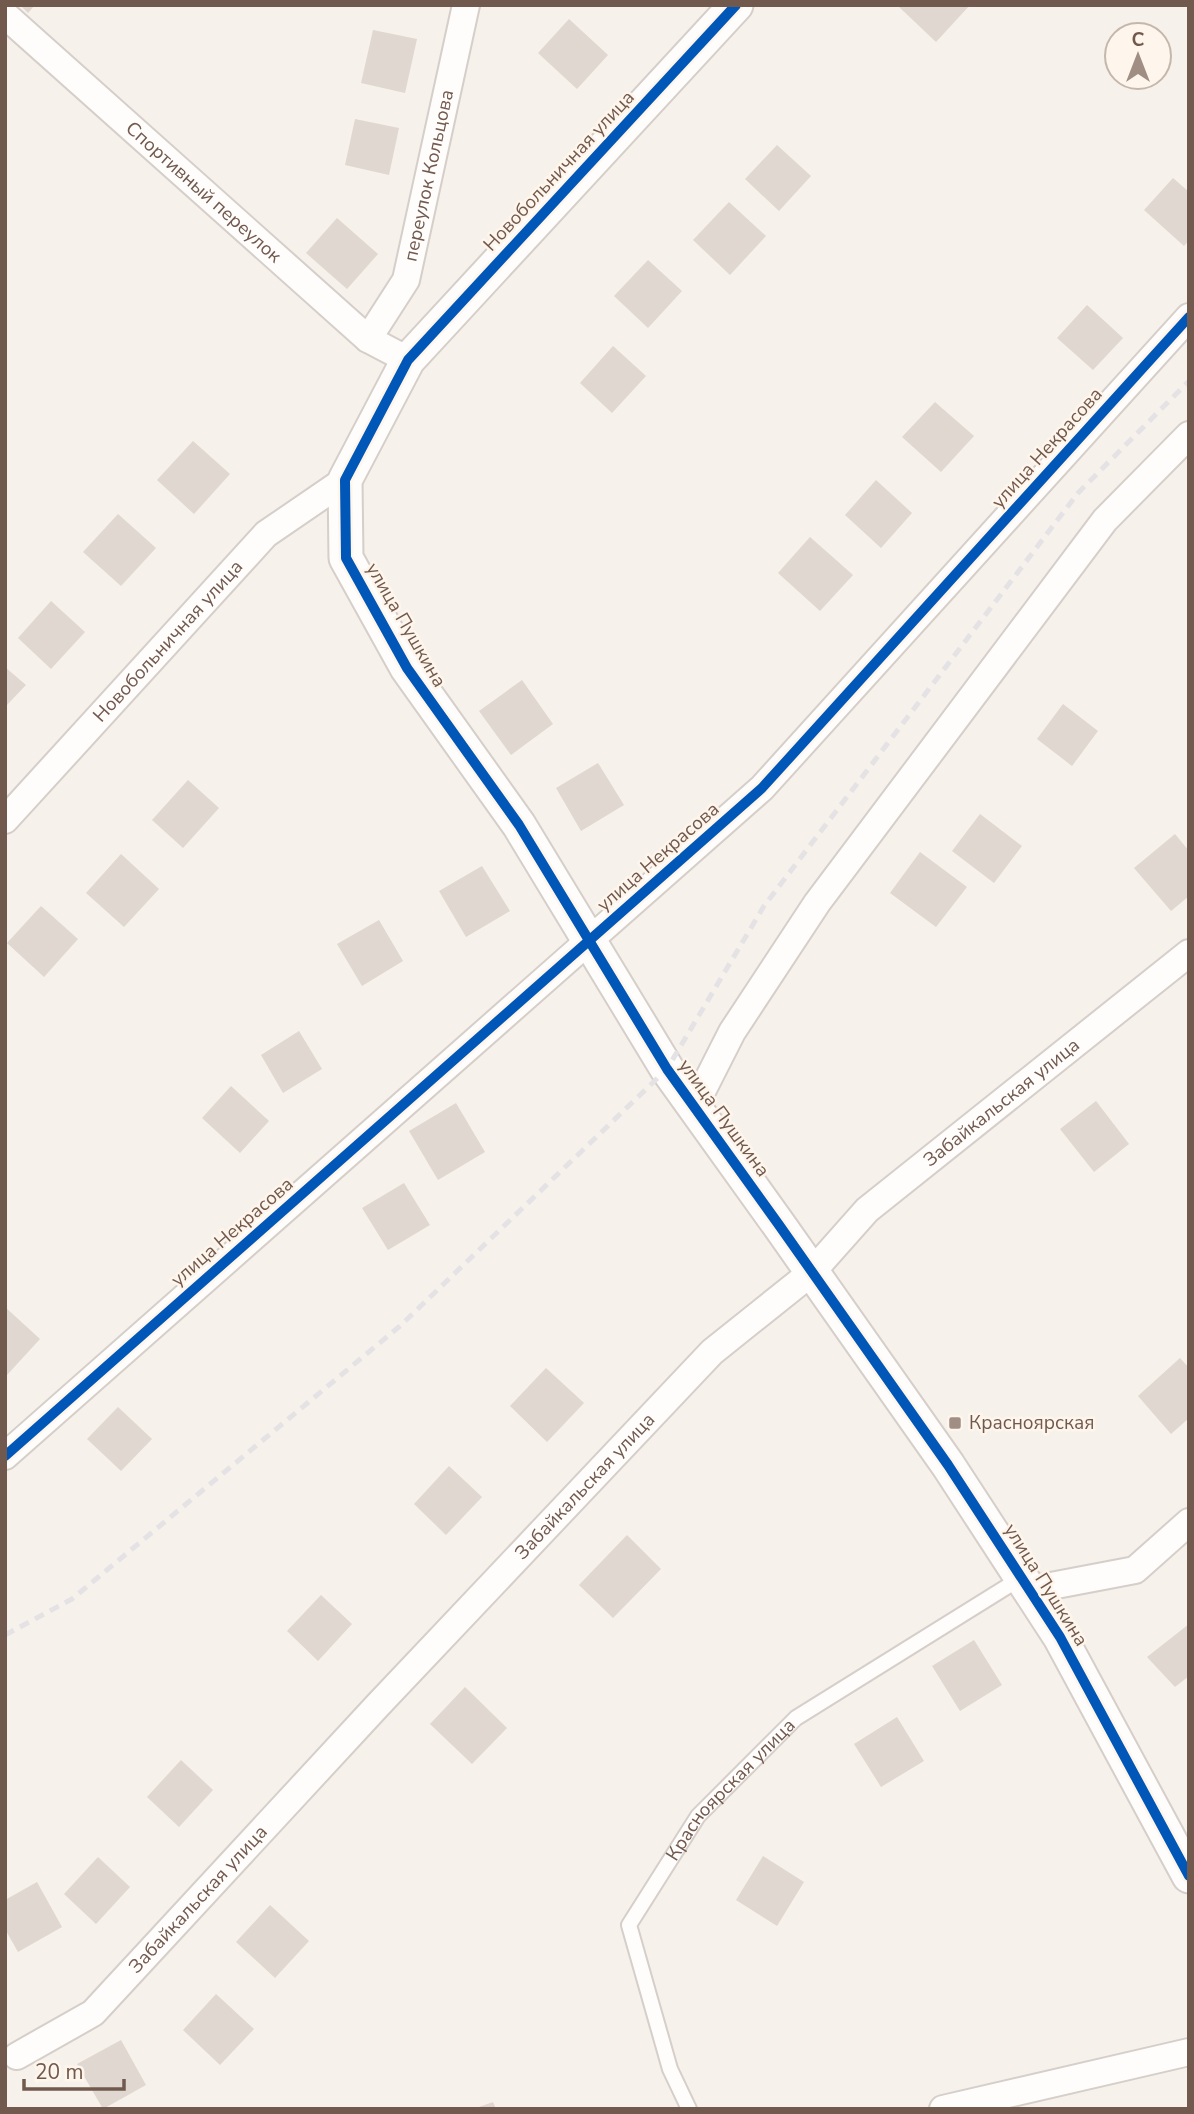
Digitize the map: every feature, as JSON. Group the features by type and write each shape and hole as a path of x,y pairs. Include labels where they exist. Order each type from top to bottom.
{"street":[{"name":"переулок Кольцова","path":"368,339 406,280 466,5"},
{"name":"Новобольничная улица","path":"408,360 736,5"},
{"name":"Спортивный переулок","path":"5,15 368,339 408,360"},
{"name":"улица Некрасова","path":"5,1456 762,788 1189,317"},
{"name":"улица Пушкина","path":"408,360 345,480 346,558 407,668 519,825 667,1069 947,1465 1060,1637 1189,1875"},
{"path":"694,1107 732,1032 817,902 1105,520 1189,436"},
{"name":"Новобольничная улица","path":"5,820 265,534 345,480"},
{"name":"Забайкальская улица","path":"11,2054 93,2012 377,1705 712,1352 812,1272 867,1210 1189,953"},
{"name":"Красноярская улица","path":"1026,1584 1135,1570 1189,1522"},
{"path":"943,2109 1189,2052"}],"lane":[{"name":"Красноярская улица","path":"689,2109 670,2069 629,1925 698,1816 796,1718 1026,1584"}],"building":[{"path":"20,5 35,5 28,13"},
{"path":"897,5 970,5 936,42"},
{"path":"569,19 608,55 577,89 538,53"},
{"path":"373,30 417,39 405,93 361,83"},
{"path":"355,119 399,128 389,175 345,165"},
{"path":"777,145 811,176 779,211 745,179"},
{"path":"1173,178 1189,192 1189,240 1184,246 1144,210"},
{"path":"729,202 766,236 730,275 693,240"},
{"path":"337,218 378,254 347,289 306,253"},
{"path":"648,260 682,291 648,328 614,296"},
{"path":"1087,305 1123,338 1093,370 1057,338"},
{"path":"613,346 646,376 612,413 580,383"},
{"path":"935,402 974,436 941,472 902,437"},
{"path":"193,441 230,474 194,514 157,480"},
{"path":"876,480 912,513 881,548 845,515"},
{"path":"118,514 156,548 121,586 83,552"},
{"path":"810,537 853,575 820,611 778,573"},
{"path":"51,601 85,632 51,669 18,638"},
{"path":"5,667 26,685 5,707"},
{"path":"522,680 553,724 511,755 479,711"},
{"path":"1063,704 1098,731 1072,766 1037,739"},
{"path":"598,763 624,805 581,831 556,788"},
{"path":"188,780 219,808 183,848 152,820"},
{"path":"980,814 1022,846 994,883 952,851"},
{"path":"1175,834 1189,851 1189,896 1171,911 1134,868"},
{"path":"920,852 967,887 936,927 890,893"},
{"path":"121,854 159,889 124,927 86,893"},
{"path":"482,866 510,911 466,937 439,891"},
{"path":"41,906 78,939 44,977 7,943"},
{"path":"379,920 403,961 362,986 337,944"},
{"path":"299,1031 322,1069 283,1093 261,1055"},
{"path":"231,1086 269,1121 240,1153 202,1118"},
{"path":"1096,1101 1129,1144 1094,1172 1060,1129"},
{"path":"456,1103 485,1152 438,1180 409,1131"},
{"path":"404,1183 430,1225 388,1250 362,1208"},
{"path":"5,1307 40,1339 7,1375 5,1374"},
{"path":"1180,1358 1189,1368 1189,1418 1171,1434 1138,1396"},
{"path":"546,1368 584,1403 547,1442 510,1406"},
{"path":"118,1407 152,1439 121,1471 87,1439"},
{"path":"449,1466 482,1497 446,1535 414,1504"},
{"path":"627,1535 661,1569 613,1618 579,1585"},
{"path":"321,1595 352,1624 318,1661 287,1631"},
{"path":"1189,1624 1189,1676 1175,1687 1147,1657"},
{"path":"974,1640 1002,1685 960,1711 932,1666"},
{"path":"465,1687 507,1728 472,1764 430,1724"},
{"path":"897,1717 924,1761 881,1787 854,1744"},
{"path":"181,1760 213,1790 179,1827 147,1797"},
{"path":"763,1856 804,1882 777,1926 736,1900"},
{"path":"98,1857 130,1887 96,1924 64,1894"},
{"path":"37,1882 62,1927 18,1952 5,1929 5,1900"},
{"path":"270,1905 309,1941 275,1978 236,1942"},
{"path":"216,1994 254,2029 220,2065 183,2030"},
{"path":"121,2040 146,2085 103,2109 77,2064"},
{"path":"493,2102 496,2109 476,2109 476,2108"}],"railway":[{"path":"5,1635 72,1599 400,1326 667,1069 764,906 1078,493 1189,381"}],"cycle path":[{"path":"736,5 408,360 345,480 346,558 407,668 519,825 667,1069 948,1465 1060,1637 1189,1876"},
{"path":"5,1456 762,788 1189,317"}],"place":[{"name":"Красноярская","path":"955,1423"}]}
